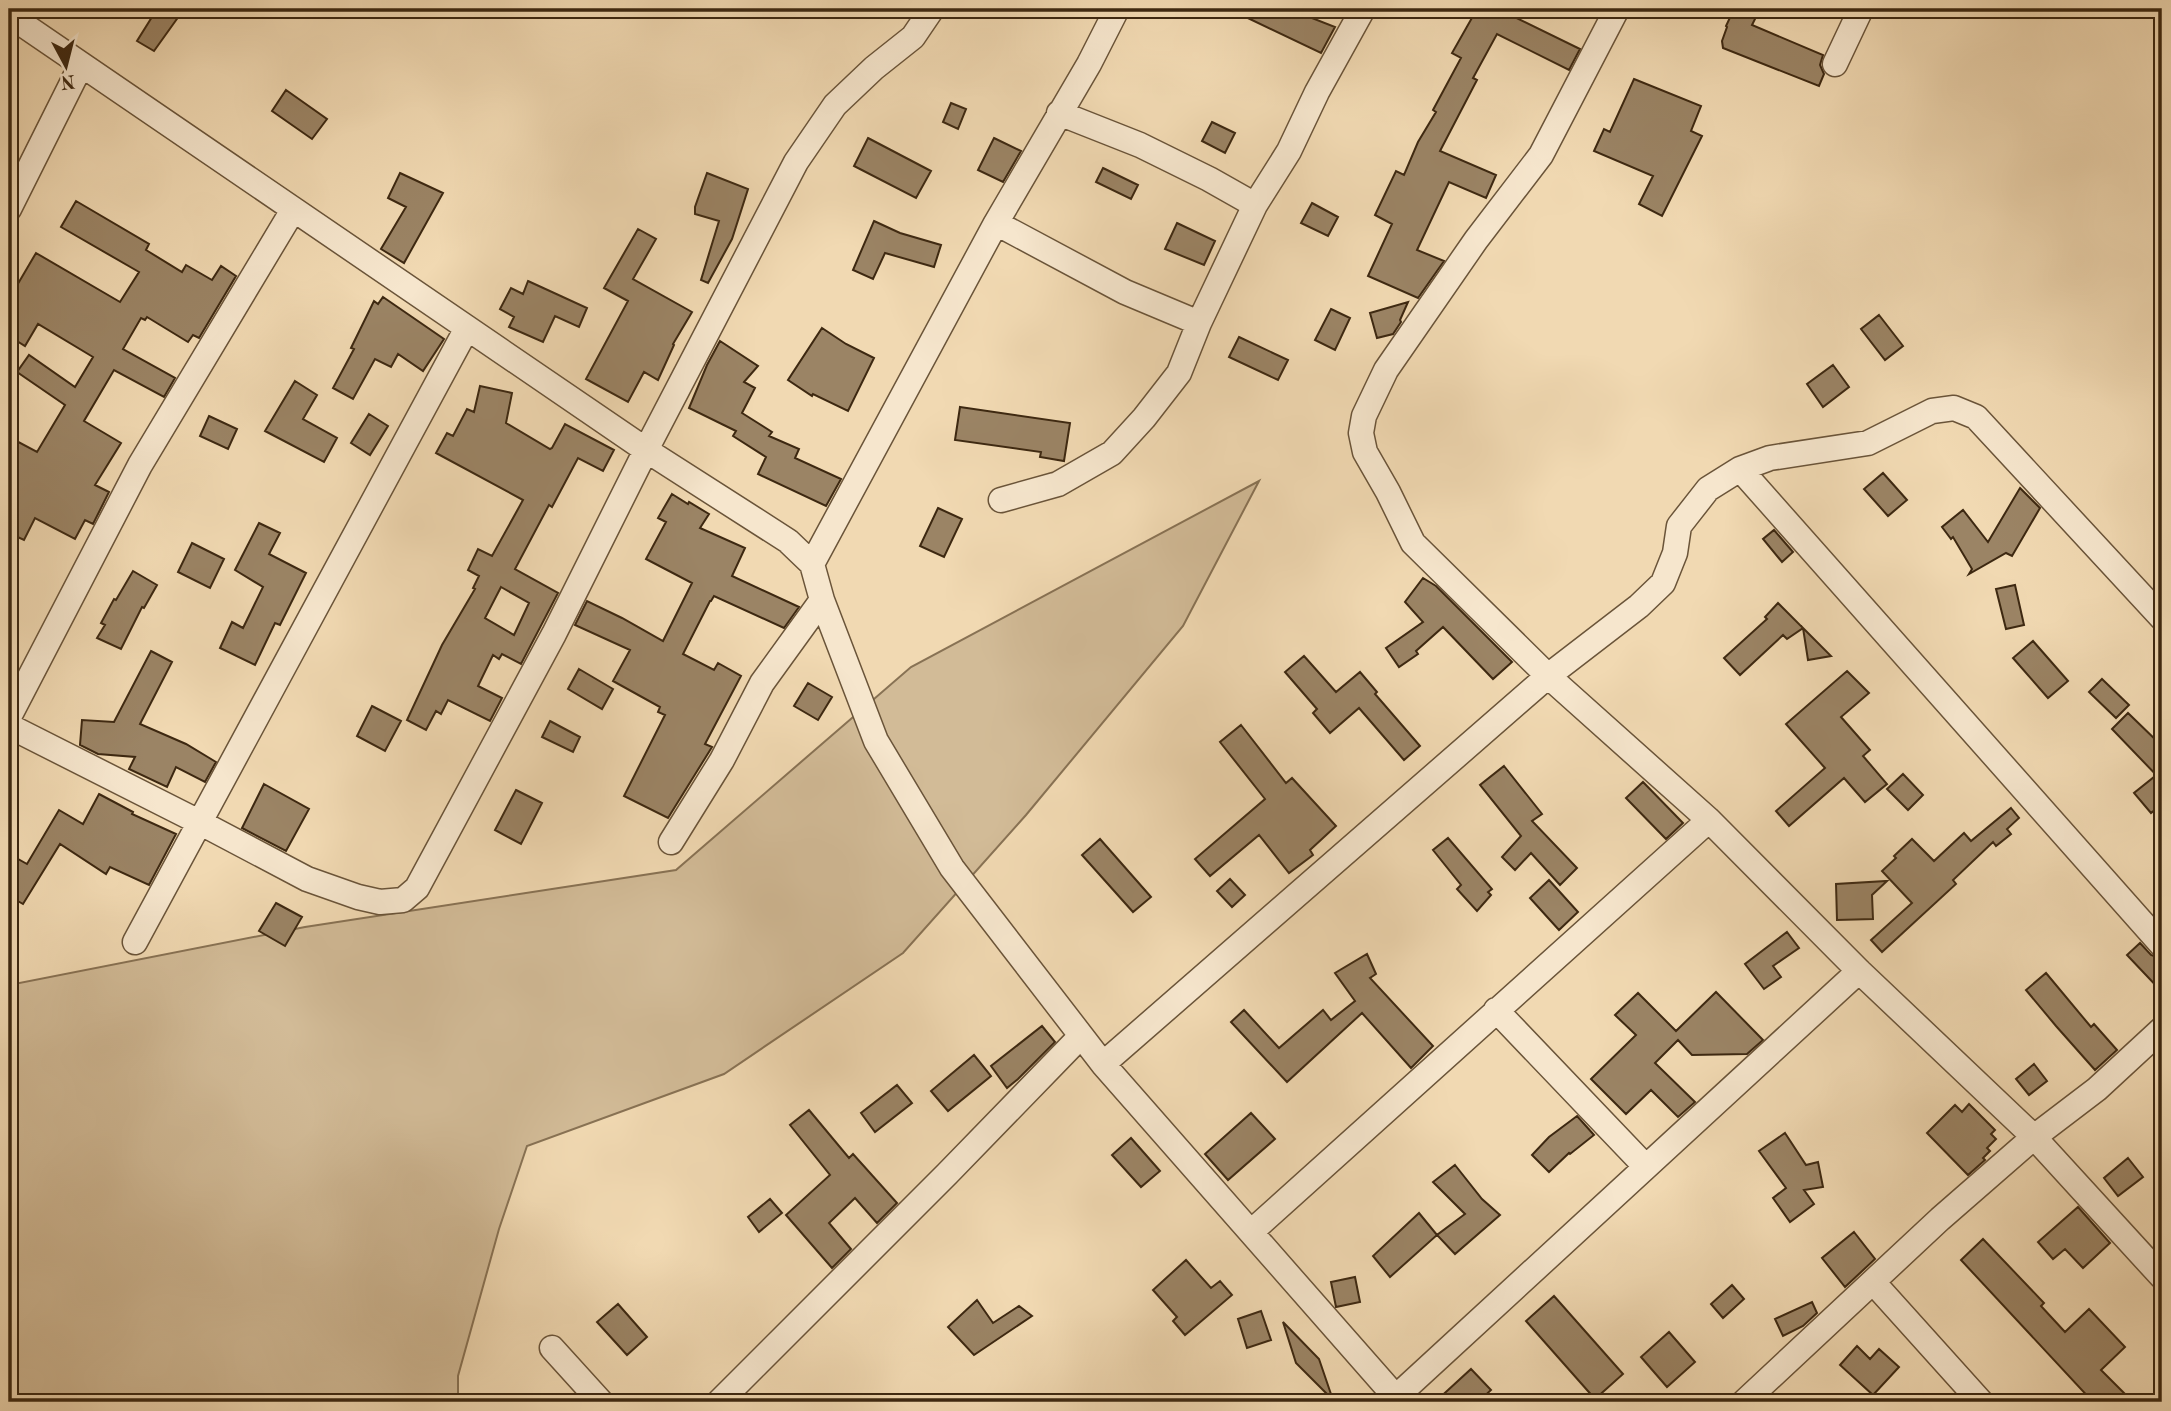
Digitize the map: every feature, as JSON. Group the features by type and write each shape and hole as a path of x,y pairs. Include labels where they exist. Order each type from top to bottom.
{"street":[{"path":"9,726 307,879 358,897 380,901 403,900 417,888 554,634 796,162 835,105 874,68 913,37 932,9"},
{"path":"811,564 996,223 1089,64 1117,9"},
{"path":"1001,500 1058,484 1112,453 1179,373 1199,323 1255,205 1289,151 1317,92 1363,9"},
{"path":"1617,9 1541,155 1476,240 1386,370 1364,416 1361,433 1365,452 1413,544 1548,676 1709,820 1859,971 2034,1137 2162,1277"},
{"path":"1835,64 1861,9"},
{"path":"9,15 646,450 788,541 811,564 876,741 952,868 1103,1065 1398,1400 1859,971"},
{"path":"9,209 82,65"},
{"path":"1059,113 1140,145 1255,205"},
{"path":"9,718 141,465 293,210"},
{"path":"996,223 1125,292 1199,323"},
{"path":"135,942 467,328"},
{"path":"1103,1065 1548,676 1639,606 1663,583 1675,553 1679,526 1708,489 1740,469 1770,458 1868,443 1932,411 1954,408 1976,417 2162,618"},
{"path":"1740,469 2162,945"},
{"path":"671,842 722,760 762,683 822,600"},
{"path":"1251,1232 1709,820"},
{"path":"1496,1010 1646,1167"},
{"path":"1744,1402 2034,1137 2097,1089 2162,1029"},
{"path":"719,1402 1080,1037"},
{"path":"1873,1282 1981,1402"},
{"path":"552,1348 601,1402"}],"shaded area":[{"path":"1259,481 1183,626 1026,815 903,953 724,1074 527,1146 499,1229 458,1376 458,1402 9,1402 9,985 305,927 676,870 911,667"}],"building":[{"path":"157,9 184,9 154,51 137,41"},
{"path":"1229,9 1289,9 1335,27 1321,53"},
{"path":"1477,9 1498,9 1580,49 1569,70 1497,34 1473,78 1477,80 1440,151 1496,175 1486,198 1449,182 1417,250 1444,261 1418,298 1368,276 1392,224 1375,215 1396,171 1404,175 1418,142 1436,112 1433,110 1461,58 1452,53"},
{"path":"1734,9 1756,17 1752,25 1823,55 1820,65 1824,74 1819,86 1723,48 1726,26"},
{"path":"1634,79 1701,106 1691,131 1702,136 1662,216 1639,204 1653,176 1594,151 1604,129 1610,132"},
{"path":"286,90 327,119 312,139 272,111"},
{"path":"951,103 966,109 958,129 943,122"},
{"path":"1212,122 1235,133 1225,153 1202,141"},
{"path":"868,138 931,171 916,198 854,166"},
{"path":"994,138 1021,151 1003,182 978,170"},
{"path":"1103,168 1138,185 1131,199 1096,182"},
{"path":"400,173 443,193 404,263 381,249 406,207 388,198"},
{"path":"707,173 748,189 732,239 708,283 701,280 719,221 695,214"},
{"path":"76,201 149,244 146,250 182,272 186,265 212,280 221,266 236,276 199,338 193,335 188,342 147,317 145,320 141,318 123,349 175,378 164,397 114,370 84,421 121,443 95,485 109,492 93,524 85,520 75,539 35,518 24,540 9,533 9,516 15,504 9,501 9,437 37,452 65,405 17,372 29,355 75,387 93,357 38,324 25,346 9,336 9,299 36,253 120,302 139,272 61,227"},
{"path":"1312,203 1338,217 1328,236 1301,223"},
{"path":"874,221 900,233 941,245 934,267 885,253 873,279 853,270"},
{"path":"1177,223 1215,241 1204,265 1165,249"},
{"path":"638,229 656,239 633,279 692,312 673,344 658,380 644,372 628,402 586,379 628,301 604,288"},
{"path":"528,281 587,308 579,327 555,316 543,342 509,327 514,317 500,309 511,288 523,294"},
{"path":"383,297 444,339 423,371 398,354 391,367 375,359 353,399 333,388 354,349 351,348 374,301 378,304"},
{"path":"1408,302 1401,322 1393,334 1377,338 1370,313"},
{"path":"1331,309 1350,318 1335,350 1315,340"},
{"path":"1879,315 1903,346 1885,360 1861,329"},
{"path":"822,328 874,358 848,411 813,394 812,396 788,380"},
{"path":"1239,337 1288,360 1278,380 1229,357"},
{"path":"720,341 758,366 744,382 755,388 742,413 772,432 769,436 799,449 795,458 841,479 826,506 758,474 766,457 733,436 736,431 689,408"},
{"path":"1833,365 1849,387 1823,407 1807,384"},
{"path":"295,381 317,395 303,419 337,438 324,462 265,431"},
{"path":"480,386 512,393 506,423 550,449 565,424 614,450 603,471 578,458 515,569 558,593 521,664 502,654 499,659 493,655 478,686 502,698 490,721 448,700 441,714 436,711 426,730 407,720 442,645 475,589 473,588 479,576 468,570 478,549 492,556 523,500 436,453 447,433 453,436 467,409 474,412","holes":["501,587 529,603 514,635 485,618"]},
{"path":"960,407 1070,423 1064,461 1040,457 1041,452 955,440"},
{"path":"369,414 388,426 370,455 351,443"},
{"path":"209,416 237,429 228,449 200,436"},
{"path":"1883,473 1907,500 1888,516 1864,489"},
{"path":"2020,488 2040,508 2012,556 2006,553 1969,574 1972,569 1953,537 1951,539 1942,527 1963,510 1988,542"},
{"path":"672,494 709,514 700,528 745,548 732,576 799,607 784,628 714,596 710,601 683,654 714,670 718,663 741,676 705,744 712,747 668,818 624,796 665,715 658,712 660,707 613,681 630,650 575,625 587,601 663,641 692,583 646,559 666,522 658,518"},
{"path":"938,508 962,519 944,557 920,546"},
{"path":"259,523 280,533 269,554 306,573 280,625 275,623 255,665 220,648 232,622 243,628 263,587 235,570"},
{"path":"1774,530 1793,552 1782,562 1763,539"},
{"path":"192,543 224,559 210,588 178,572"},
{"path":"133,571 157,585 144,608 142,607 121,649 97,638 105,625 101,623"},
{"path":"1423,578 1436,586 1512,662 1493,679 1443,627 1416,651 1418,654 1399,667 1386,648 1423,622 1405,602"},
{"path":"2015,585 2024,625 2006,629 1996,589"},
{"path":"1778,603 1803,628 1787,639 1783,635 1740,675 1724,658 1767,619 1765,617"},
{"path":"1803,628 1831,656 1808,660"},
{"path":"2033,641 2068,681 2048,698 2013,658"},
{"path":"151,651 172,662 140,724 186,744 216,762 205,782 176,767 167,787 129,769 135,757 98,754 80,745 82,720 114,722"},
{"path":"1304,656 1336,692 1360,672 1377,692 1375,694 1420,746 1404,760 1359,708 1330,733 1313,713 1317,709 1285,672"},
{"path":"579,669 613,689 602,709 568,689"},
{"path":"1847,671 1869,693 1841,717 1870,750 1863,756 1887,784 1865,802 1844,778 1789,826 1776,811 1825,768 1786,724"},
{"path":"2102,679 2129,705 2116,718 2089,692"},
{"path":"808,683 832,697 818,720 794,706"},
{"path":"372,706 401,721 385,751 357,736"},
{"path":"2128,713 2162,746 2162,781 2112,729"},
{"path":"550,721 580,737 573,752 542,737"},
{"path":"1241,725 1286,783 1292,778 1336,826 1310,850 1313,855 1289,873 1259,835 1210,876 1195,859 1265,799 1220,742"},
{"path":"1504,766 1542,814 1532,821 1577,868 1560,885 1531,853 1515,870 1502,857 1521,836 1480,785"},
{"path":"1903,774 1923,795 1908,810 1887,789"},
{"path":"2154,777 2162,787 2162,804 2151,813 2134,793"},
{"path":"1643,782 1683,823 1666,839 1626,798"},
{"path":"264,784 309,809 286,851 242,828"},
{"path":"516,790 542,803 521,844 495,830"},
{"path":"99,794 133,812 132,814 176,834 149,885 110,867 106,874 60,844 23,904 9,896 9,854 27,864 59,810 83,824"},
{"path":"2011,808 2019,818 2007,829 2011,834 1996,846 1993,842 1953,880 1956,884 1882,952 1871,940 1912,903 1882,871 1896,858 1894,856 1912,839 1934,861 1964,833 1971,841"},
{"path":"1448,838 1492,889 1488,892 1491,895 1477,911 1457,889 1461,885 1433,850"},
{"path":"1100,839 1151,897 1133,912 1082,855"},
{"path":"1230,879 1245,895 1232,907 1217,891"},
{"path":"1549,880 1578,912 1559,930 1530,898"},
{"path":"1887,881 1872,895 1873,919 1837,920 1836,884"},
{"path":"276,903 302,917 285,946 259,931"},
{"path":"1787,932 1799,948 1773,966 1781,977 1764,989 1745,964"},
{"path":"2140,943 2151,955 2162,959 2162,992 2127,955"},
{"path":"1367,954 1376,974 1370,978 1433,1046 1411,1068 1362,1013 1287,1082 1231,1022 1244,1010 1279,1048 1323,1010 1331,1020 1355,1001 1335,973"},
{"path":"2046,973 2091,1027 2094,1024 2117,1050 2095,1070 2026,990"},
{"path":"1716,992 1763,1040 1747,1054 1692,1055 1678,1040 1655,1063 1695,1102 1678,1117 1651,1090 1626,1114 1591,1079 1636,1035 1615,1015 1638,993 1676,1031"},
{"path":"1042,1026 1055,1042 1007,1088 991,1066"},
{"path":"974,1055 991,1076 948,1111 931,1091"},
{"path":"2034,1064 2047,1081 2029,1095 2016,1079"},
{"path":"897,1085 912,1103 875,1132 861,1113"},
{"path":"1969,1104 1995,1130 1991,1134 1996,1139 1987,1148 1990,1151 1983,1158 1985,1160 1968,1175 1927,1133 1955,1105 1962,1112"},
{"path":"809,1110 849,1158 853,1154 897,1203 877,1223 855,1198 829,1223 851,1249 832,1268 786,1215 830,1175 790,1125"},
{"path":"1251,1113 1275,1139 1228,1180 1205,1154"},
{"path":"1577,1116 1594,1135 1549,1172 1532,1155 1549,1137"},
{"path":"1785,1133 1806,1165 1818,1162 1823,1187 1804,1190 1814,1204 1790,1222 1773,1198 1786,1188 1759,1151"},
{"path":"1131,1138 1160,1171 1141,1187 1112,1155"},
{"path":"2128,1158 2143,1177 2118,1196 2104,1178"},
{"path":"1455,1165 1482,1199 1500,1215 1455,1254 1437,1235 1465,1214 1433,1182"},
{"path":"770,1199 782,1213 759,1232 748,1217"},
{"path":"2078,1207 2110,1243 2083,1268 2065,1249 2053,1259 2038,1242"},
{"path":"1419,1213 1437,1235 1390,1277 1373,1256"},
{"path":"1854,1232 1875,1259 1845,1287 1822,1258"},
{"path":"1983,1239 2044,1303 2041,1306 2065,1332 2089,1309 2125,1347 2101,1370 2125,1394 2116,1402 2093,1402 1961,1260"},
{"path":"1186,1260 1211,1288 1220,1281 1232,1295 1185,1335 1173,1321 1177,1317 1153,1290"},
{"path":"1355,1277 1360,1302 1336,1307 1331,1282"},
{"path":"1732,1285 1744,1299 1723,1318 1711,1304"},
{"path":"1554,1296 1623,1374 1595,1399 1526,1321"},
{"path":"977,1300 993,1323 1019,1306 1032,1316 974,1355 948,1327"},
{"path":"1812,1302 1817,1313 1803,1326 1783,1336 1775,1319"},
{"path":"618,1304 647,1337 627,1355 597,1322"},
{"path":"1261,1311 1271,1340 1247,1348 1238,1319"},
{"path":"1283,1322 1319,1359 1333,1400 1296,1363"},
{"path":"1669,1332 1695,1362 1667,1387 1641,1357"},
{"path":"1857,1346 1870,1359 1879,1349 1899,1367 1873,1395 1840,1365"},
{"path":"1471,1369 1491,1390 1478,1402 1435,1402"}]}
